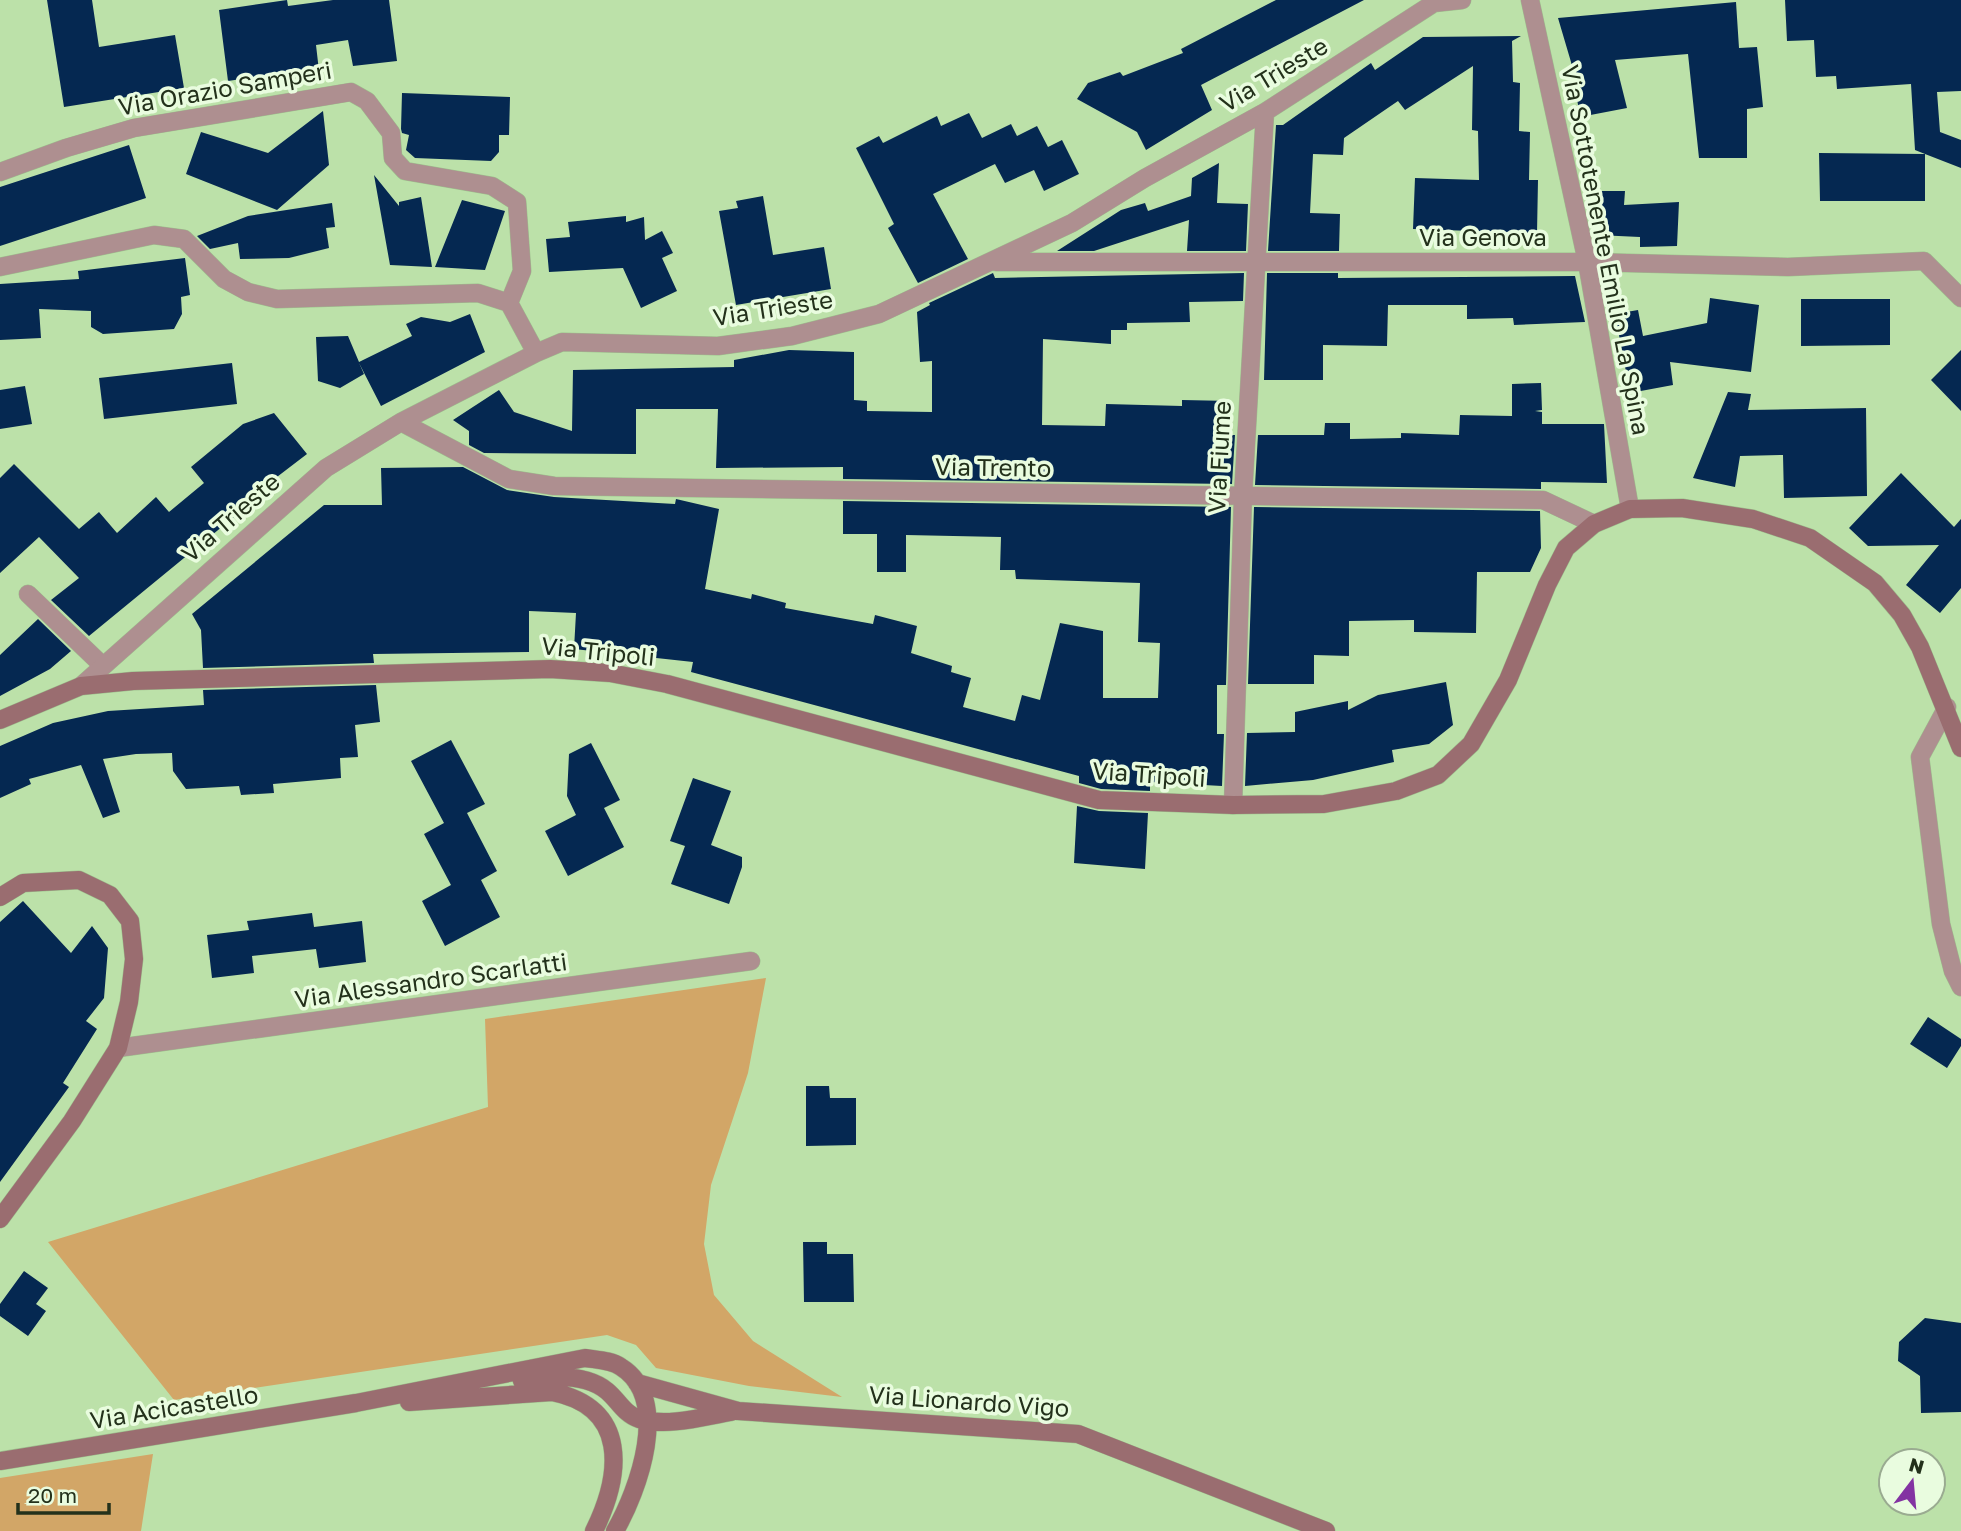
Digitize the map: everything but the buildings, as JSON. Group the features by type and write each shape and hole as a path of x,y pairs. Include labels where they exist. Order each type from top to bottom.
{"street":[{"name":"Via Trieste","path":"81,686 326,468 401,422 536,353 562,342 718,346 792,336 879,314 1072,223 1145,178 1265,112 1434,4 1462,0"},
{"name":"Via Sottotenente Emilio La Spina","path":"1530,0 1587,262 1630,509"},
{"name":"Via Orazio Samperi","path":"0,172 66,148 134,128 351,92 367,101 391,133 393,158 405,171 492,186 517,202 522,271 509,303"},
{"name":"Via Fiume","path":"1233,805 1243,496 1254,263 1265,112"},
{"path":"0,267 154,235 184,239 224,279 248,292 277,299 478,293 509,303 536,353"},
{"name":"Via Genova","path":"989,262 1587,262 1788,267 1924,261 1961,298"},
{"name":"Via Trento","path":"401,422 509,479 554,486 1543,500 1594,524"},
{"name":"Via Tripoli","path":"0,720 81,686 132,681 550,669 610,673 667,684 1099,800 1233,805 1324,804 1396,792 1438,775 1471,744 1508,680 1546,585 1566,548 1594,524 1630,509 1682,508 1741,517 1810,538 1875,583 1902,615 1947,707 1961,748"},
{"path":"29,594 103,666"},
{"path":"1947,707 1920,757 1941,924 1953,971 1961,987"},
{"path":"0,897 23,883 79,880 110,895 130,921 134,959 129,1002 118,1048 72,1121 0,1219"},
{"name":"Via Alessandro Scarlatti","path":"118,1048 751,961"},
{"path":"356,1403 585,1358 622,1367 637,1383 645,1401 646,1447 640,1476 629,1507 615,1531"},
{"path":"418,1402 530,1379 565,1377 590,1381 607,1391 620,1407 636,1418 658,1423 738,1411"},
{"name":"Via Lionardo Vigo","path":"637,1383 738,1411 1078,1434 1326,1531"},
{"path":"356,1403 418,1402 552,1392 587,1404 603,1419 611,1438 615,1459 606,1506 594,1531"},
{"name":"Via Acicastello","path":"0,1461 356,1403"}],"shaded area":[{"path":"766,978 748,1073 711,1185 704,1244 714,1295 753,1341 842,1397 749,1386 656,1368 636,1345 607,1335 174,1400 48,1242 488,1107 485,1019"},
{"path":"153,1454 141,1531 0,1531 0,1478"}]}
